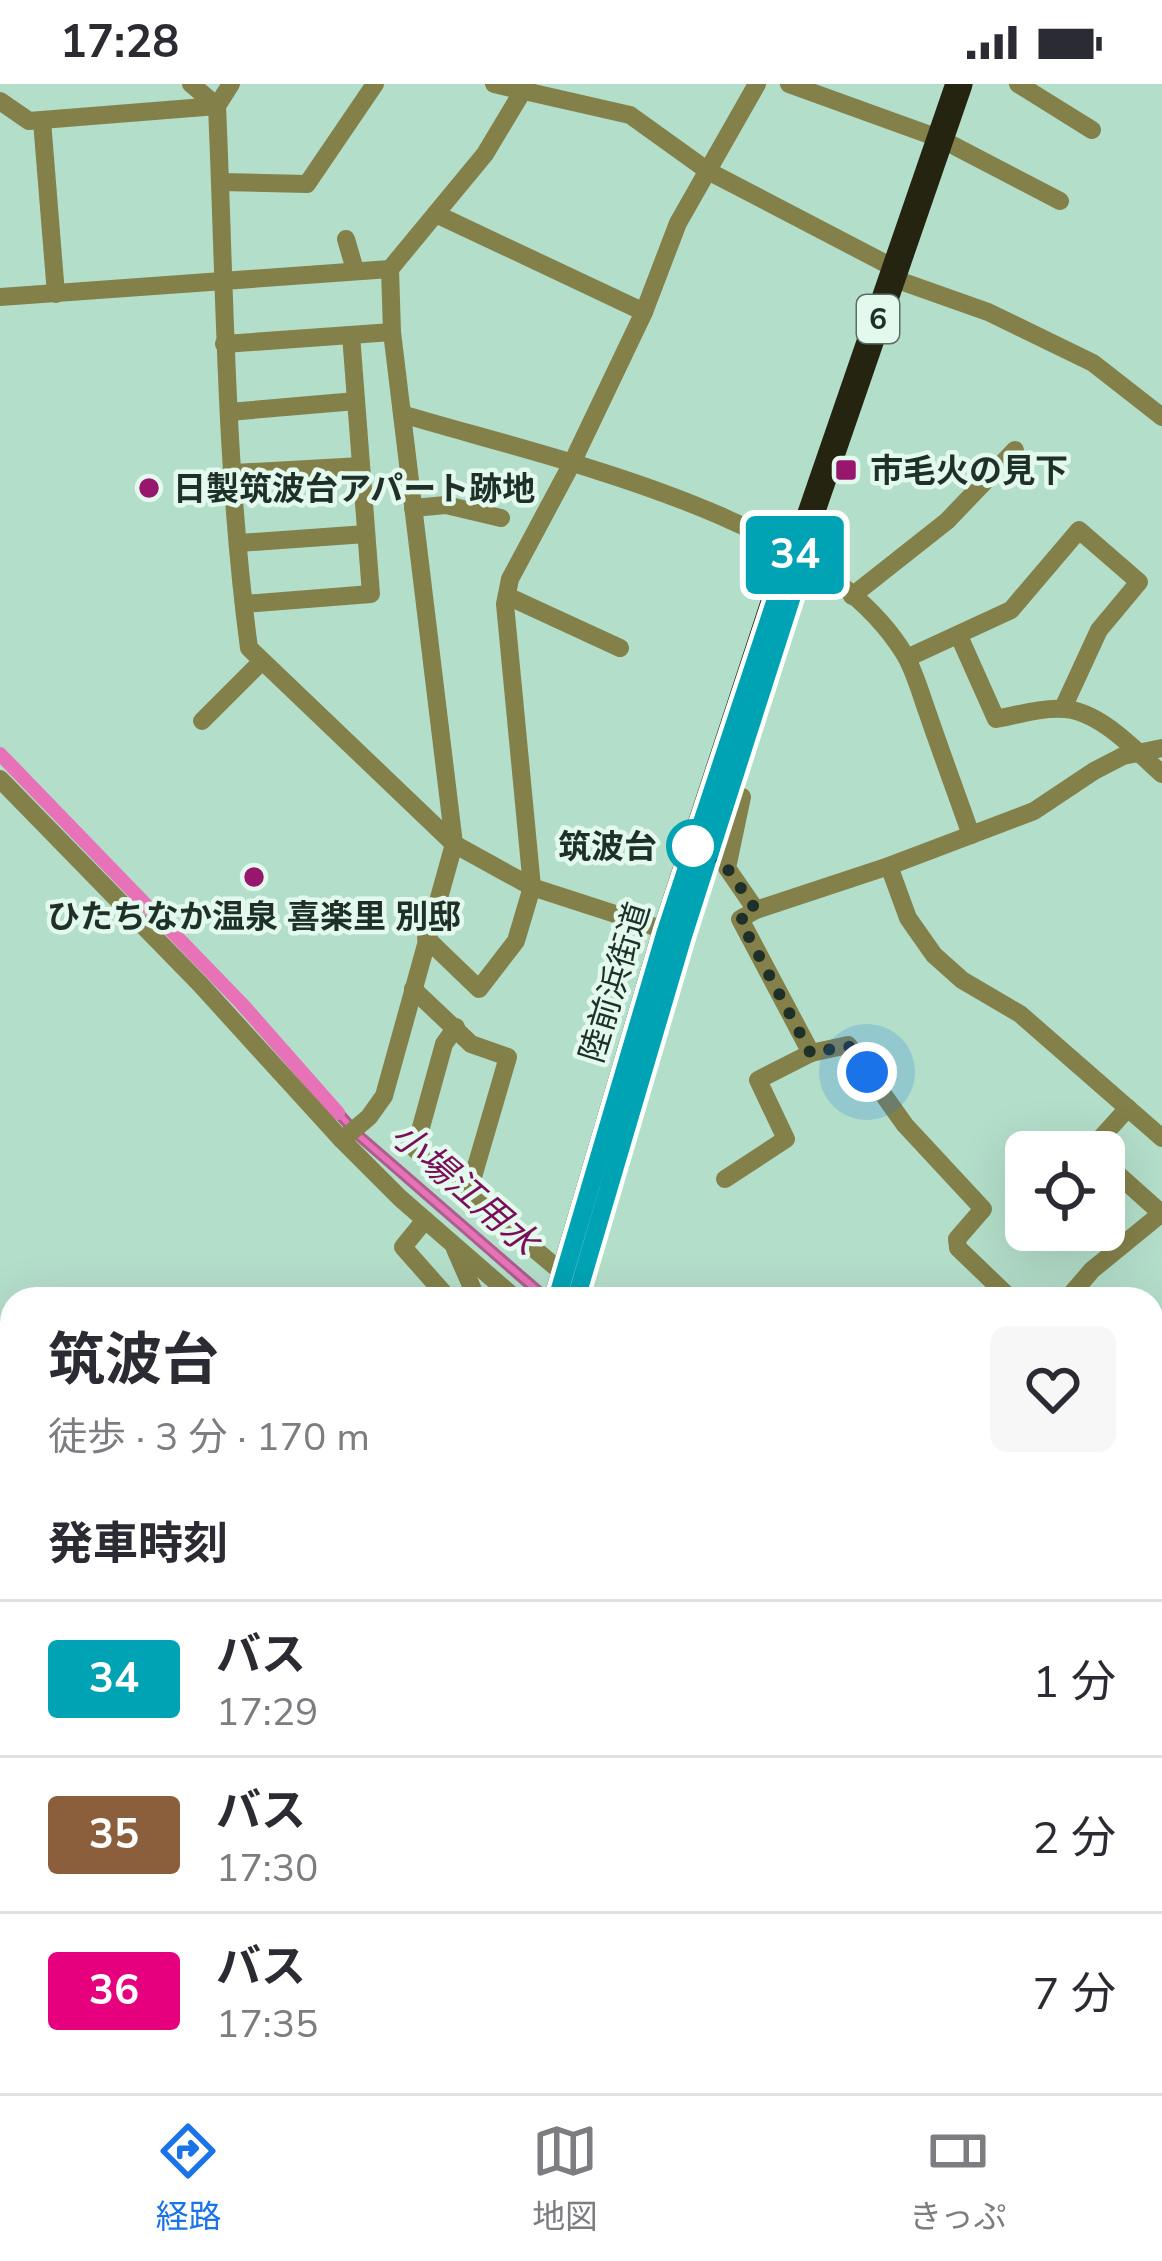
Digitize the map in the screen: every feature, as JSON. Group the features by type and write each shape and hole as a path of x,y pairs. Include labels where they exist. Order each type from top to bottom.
{"highway":[{"name":"陸前浜街道","path":"567,1287 788,563 797,554 959,84"},
{"name":"陸前浜街道","path":"675,934 728,792 801,568 797,554"}],"street":[{"path":"11,84 0,100 29,122 217,106"},
{"path":"190,84 217,106"},
{"path":"231,84 217,106 224,344 249,648 454,844 532,887 675,934"},
{"path":"220,182 307,184 375,84"},
{"path":"494,84 630,115 708,171 894,274 1094,362 1162,417"},
{"path":"427,938 479,989 516,941 532,887 507,596 510,579 644,312 678,224 758,84"},
{"path":"789,84 941,139 1060,201"},
{"path":"1018,84 1092,130"},
{"path":"341,1139 369,1117 384,1096 454,844 392,332 390,269 485,154 525,88"},
{"path":"42,122 56,294"},
{"path":"436,214 644,312"},
{"path":"346,239 355,270"},
{"path":"0,297 390,269"},
{"path":"224,344 392,332"},
{"path":"244,612 371,595 350,335"},
{"path":"229,412 356,401"},
{"path":"402,414 688,500 797,554 853,596 907,658 971,835"},
{"path":"853,596 947,521 1015,450"},
{"path":"233,473 361,466"},
{"path":"413,508 446,505 501,518"},
{"path":"907,658 1011,610 1079,530 1139,581 1099,630 1063,708"},
{"path":"239,543 366,534"},
{"path":"507,596 620,648"},
{"path":"959,636 996,718 1063,708 1114,731 1162,774"},
{"path":"202,721 262,661"},
{"path":"811,1054 740,920 756,910 1034,811 1094,770 1162,748"},
{"path":"0,779 200,984 341,1139 502,1287"},
{"path":"728,792 742,797 727,868 756,910"},
{"path":"889,866 908,918 934,955 962,980 1020,1014 1162,1138"},
{"path":"413,989 471,1045 508,1058 469,1194"},
{"path":"456,1027 444,1045 415,1149 469,1194 562,1287"},
{"path":"725,1179 786,1139 758,1080 811,1054 848,1045 905,1125 983,1208 957,1239 958,1248 999,1287"},
{"path":"1107,1131 1128,1108"},
{"path":"1077,1287 1162,1213 1125,1180"},
{"path":"425,1220 403,1247 438,1287"},
{"path":"453,1244 472,1287"}],"shaded area":[{"path":"329,1096 361,1132 540,1287 526,1287 355,1138 322,1101"}],"waterway":[{"name":"小場江用水","path":"0,754 242,1004 338,1113"}],"bus line":[{"name":"34","path":"561,1287 712,787 788,563 797,554 801,568 683,936 580,1287"}],"place":[{"name":"市毛火の見下","path":"846,470"},
{"name":"日製筑波台アパート跡地","path":"149,488"},
{"name":"筑波台","path":"693,846"},
{"name":"ひたちなか温泉 喜楽里 別邸","path":"254,877"}],"route":[{"path":"693,846 727,868 756,910 740,920 811,1054 848,1045 867,1072"}]}
